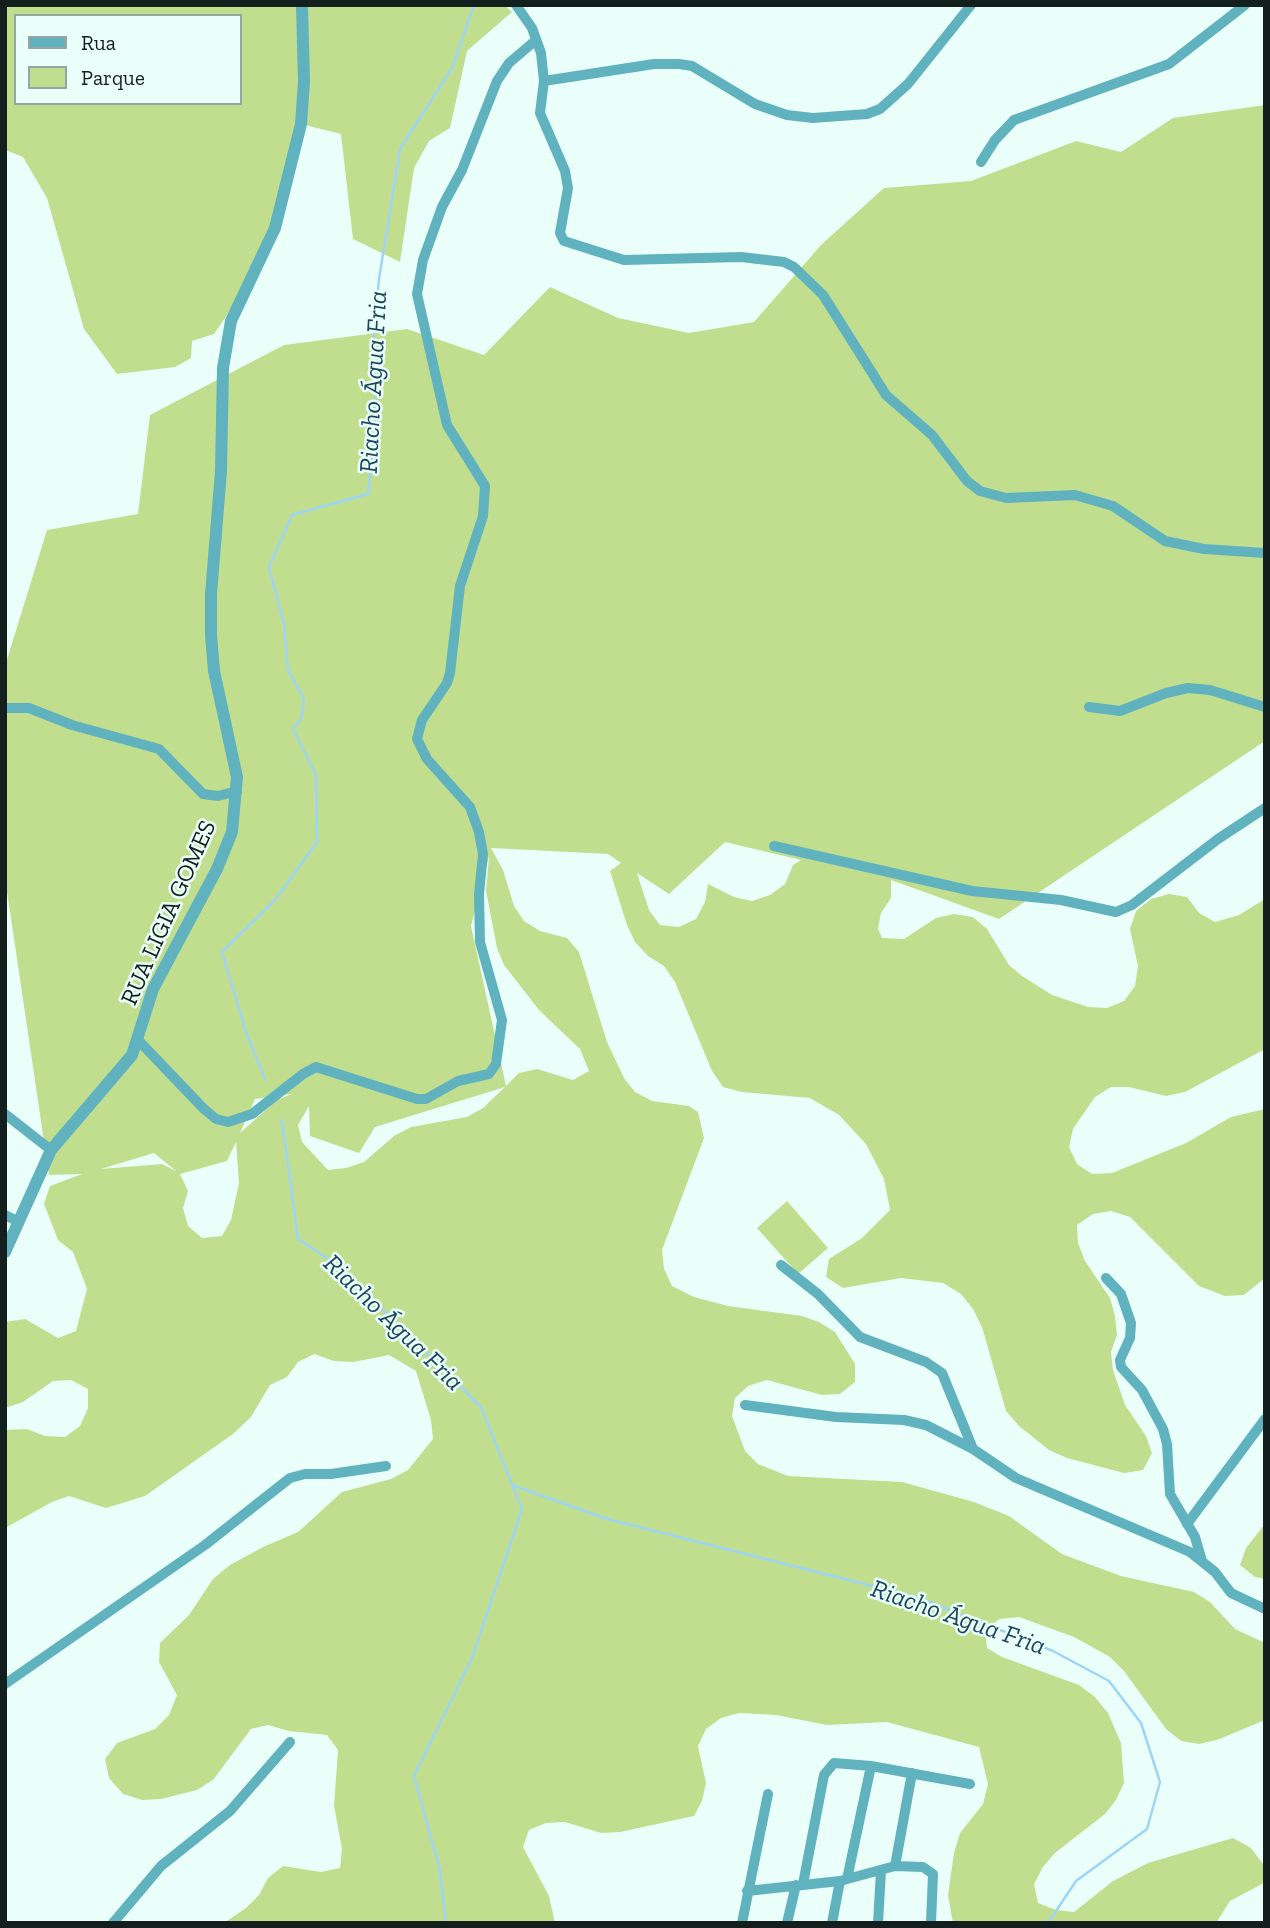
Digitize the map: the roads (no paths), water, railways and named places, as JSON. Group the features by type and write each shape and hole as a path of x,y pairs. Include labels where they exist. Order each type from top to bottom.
{"street":[{"name":"RUA LIGIA GOMES","path":"5,1252 51,1150 132,1055 153,989 226,850 232,832 237,792 234,754 214,671 211,635 211,594 221,471 223,368 232,321 275,228 301,124 304,82 302,5"},
{"path":"516,5 536,40 544,81 540,113 565,171 568,188 561,224 564,241 624,260 741,257 784,262 794,267 823,295 886,395 932,435 967,481 980,491 1006,498 1075,495 1113,506 1166,541 1203,549 1265,553"},
{"path":"544,81 654,64 679,64 692,66 755,104 787,115 813,118 867,114 880,109 901,91 971,5"},
{"path":"981,162 995,140 1014,120 1169,64 1245,5"},
{"path":"138,1040 204,1109 216,1119 228,1122 251,1114 309,1069 316,1067 416,1099 426,1099 458,1081 489,1074 496,1064 502,1020 480,942 479,894 483,854 480,832 470,807 427,759 417,739 422,720 447,683 450,673 460,586 486,497 481,475 447,425 417,294 423,260 442,207 462,170 497,81 509,63 536,40"},
{"path":"1089,707 1120,711 1188,688 1210,690 1265,707"},
{"path":"5,708 29,708 72,725 159,749 203,794 218,796 237,792"},
{"path":"774,846 972,891 1061,900 1116,912 1132,905 1218,839 1265,808"},
{"path":"5,1114 51,1150"},
{"path":"5,1215 18,1221"},
{"path":"780,1265 818,1294 860,1337 926,1362 942,1373 973,1449"},
{"path":"1105,1278 1121,1294 1131,1323 1130,1338 1120,1360 1121,1367 1142,1390 1163,1429 1167,1444 1168,1485 1174,1504 1199,1546 1203,1561"},
{"path":"745,1405 836,1417 904,1420 949,1434 1016,1478 1177,1545 1203,1561 1231,1593 1265,1608"},
{"path":"1186,1524 1265,1419"},
{"path":"5,1684 205,1545 290,1478 305,1474 331,1474 386,1466"},
{"path":"113,1923 161,1866 230,1811 290,1742"},
{"path":"787,1923 828,1766 841,1762 970,1784"},
{"path":"832,1923 871,1766"},
{"path":"895,1866 912,1773"},
{"path":"741,1923 768,1794"},
{"path":"747,1891 844,1880 895,1866 932,1870 931,1923"},
{"path":"878,1923 881,1871"}],"waterway":[{"name":"Riacho Água Fria","path":"265,1079 246,1032 222,952 275,900 317,842 316,775 293,729 302,717 304,699 288,670 284,624 269,567 292,515 368,494 376,420 373,346 379,279 400,149 452,68 474,5"},
{"name":"Riacho Água Fria","path":"282,1120 298,1239 339,1266 481,1407 522,1509 472,1658 414,1776 440,1870 446,1923"},
{"name":"Riacho Água Fria","path":"512,1485 607,1519 920,1598 1053,1651 1109,1681 1141,1723 1160,1782 1147,1829 1076,1881 1048,1923"}]}
